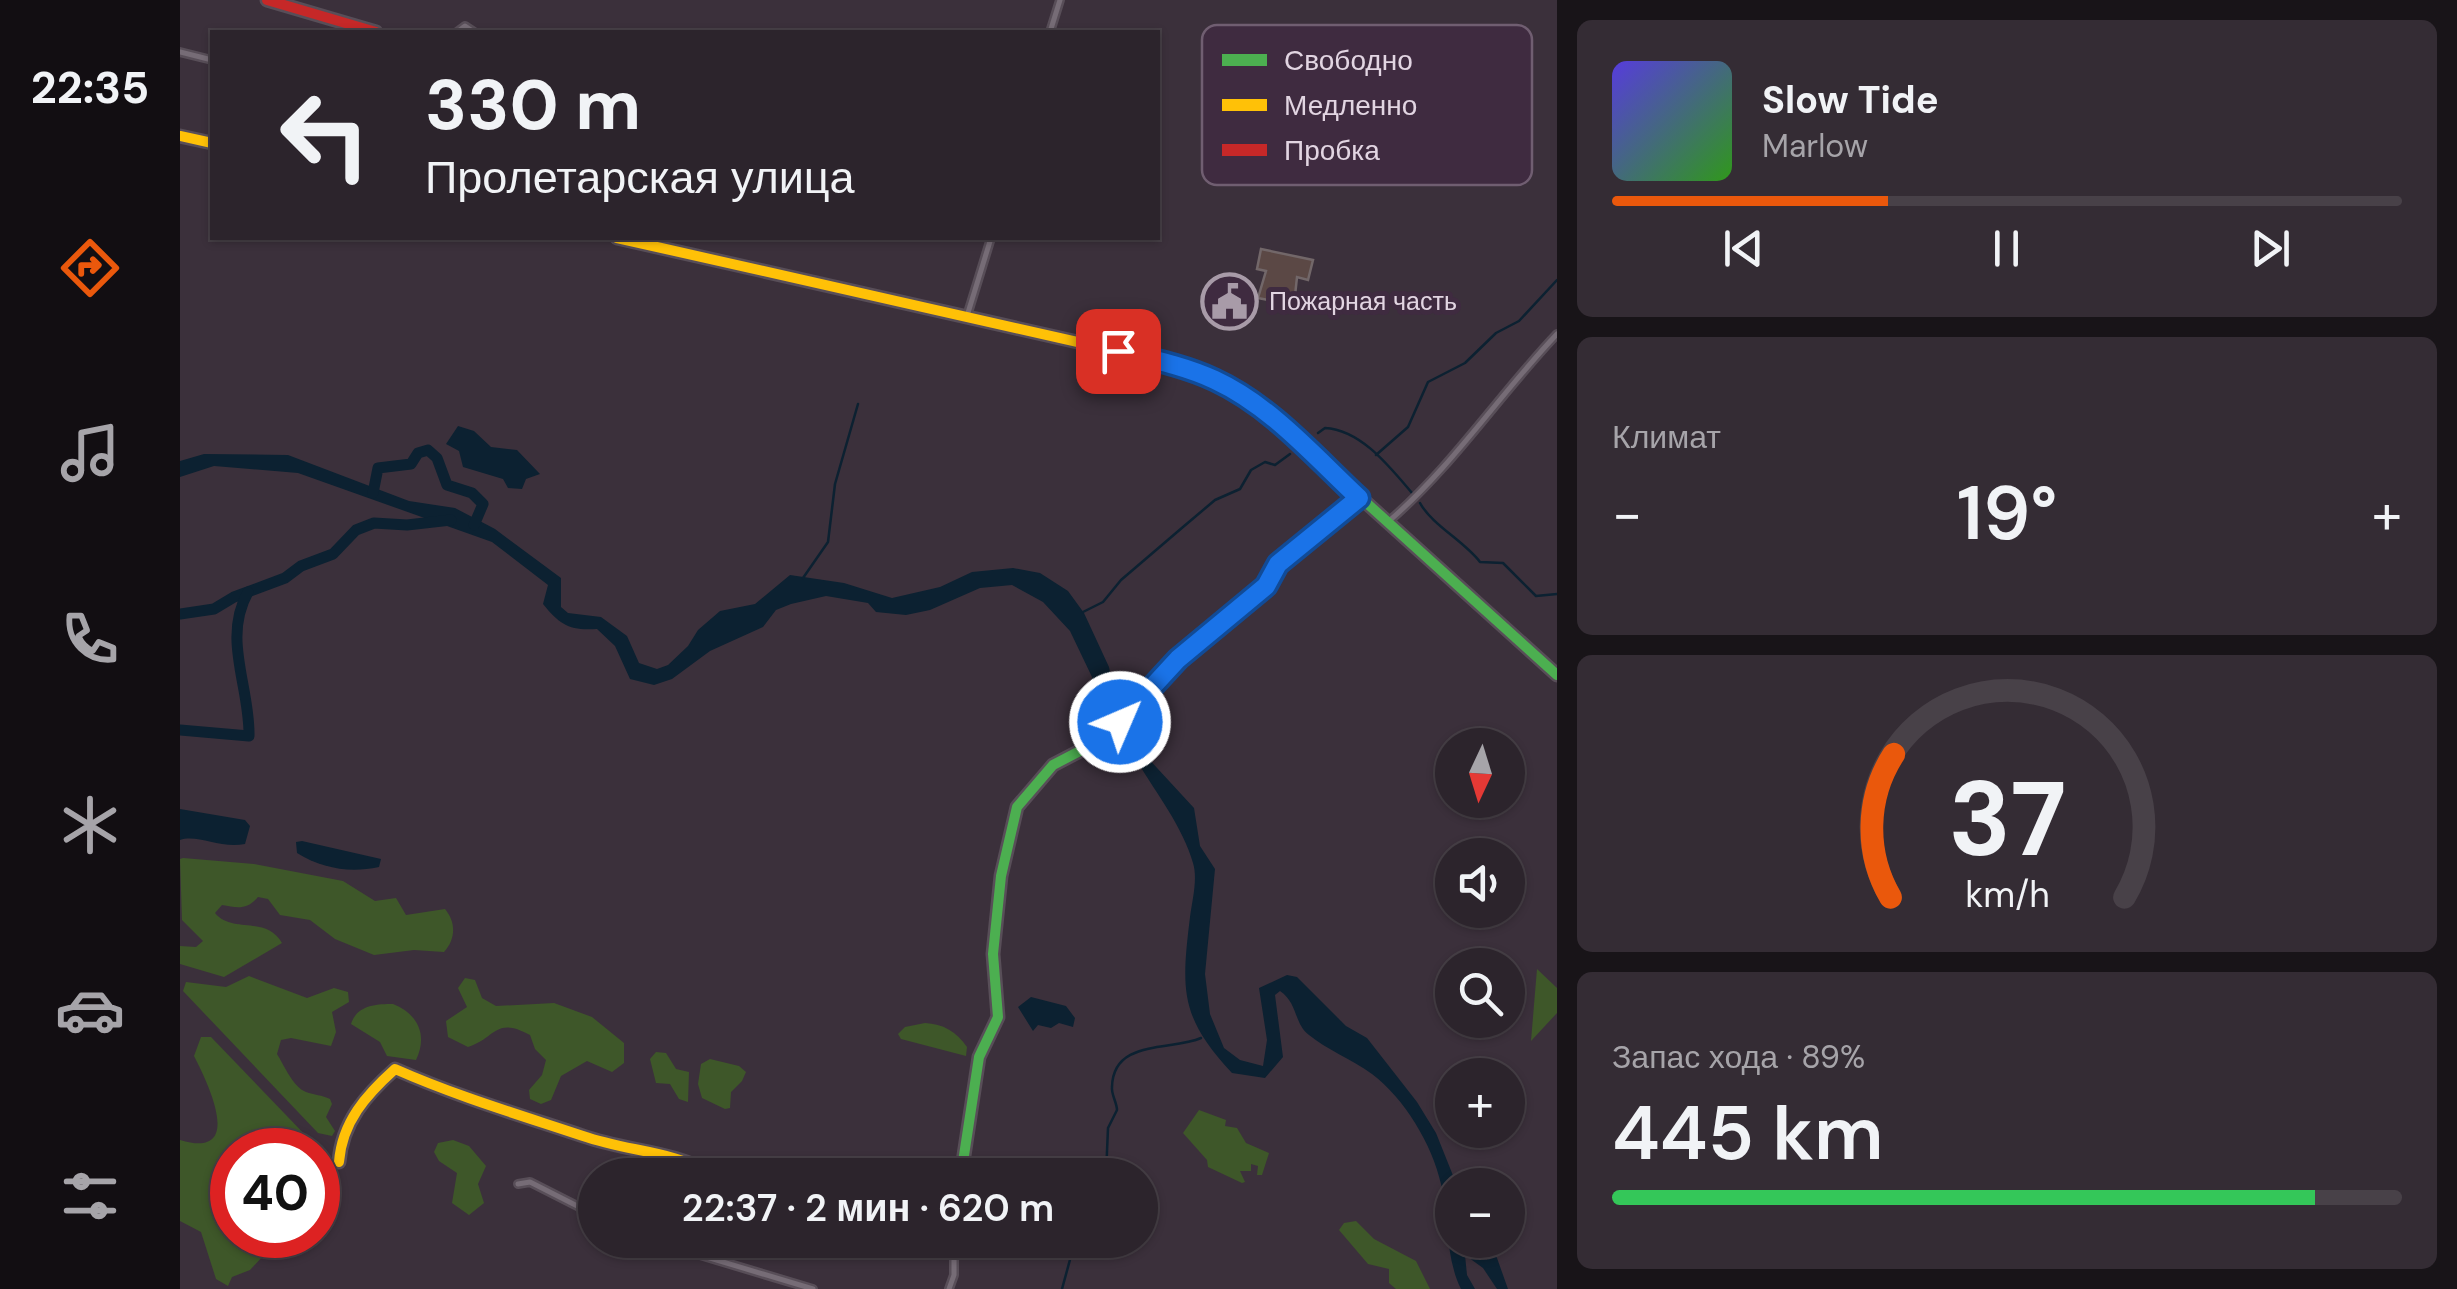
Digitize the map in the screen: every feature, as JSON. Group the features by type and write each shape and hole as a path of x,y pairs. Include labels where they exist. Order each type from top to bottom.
{"street":[{"path":"267,0 369,30"},
{"path":"1051,30 1060,0"},
{"path":"180,52 210,60"},
{"path":"180,136 210,143"},
{"path":"626,240 1153,359 1214,380 1256,404 1557,675"},
{"path":"967,316 989,240"},
{"path":"1387,522 1430,484 1494,402 1557,334"},
{"path":"1120,722 1178,659 1266,586 1278,564 1359,498"},
{"path":"964,1158 979,1058 998,1017 993,954 1001,876 1017,807 1053,765 1101,740"},
{"path":"340,1138 348,1122 395,1068 458,1097 550,1122 586,1137 685,1158"},
{"path":"518,1184 530,1182 578,1206"},
{"path":"710,1258 813,1289"},
{"path":"949,1289 953,1258"}],"green space":[{"path":"183,858 254,864 343,881 375,901 396,898 406,915 445,909 451,919 452,936 444,952 414,950 374,955 335,939 310,920 280,915 268,899 258,897 242,907 222,905 215,913 230,923 267,929 282,943 224,977 180,964 180,946 196,947 203,941 182,920"},
{"path":"1537,969 1557,988 1557,1013 1531,1041"},
{"path":"249,976 307,998 334,988 348,992 349,1002 332,1012 336,1032 331,1046 291,1038 281,1040 277,1054 301,1089 330,1099 332,1104 326,1117 333,1128 313,1128 183,991 186,982 226,987"},
{"path":"465,978 475,980 482,998 496,1006 554,1003 592,1017 624,1043 624,1063 612,1072 587,1061 561,1076 551,1100 541,1104 530,1099 529,1090 542,1075 546,1060 535,1049 530,1035 502,1028 468,1047 448,1037 446,1021 467,1007 458,988"},
{"path":"393,1004 409,1013 418,1026 421,1042 416,1060 387,1056 380,1042 351,1024 362,1009"},
{"path":"925,1023 954,1033 967,1047 966,1056 901,1039 898,1034 905,1027"},
{"path":"201,1037 211,1037 298,1128 217,1128 213,1101 194,1056"},
{"path":"656,1052 666,1053 676,1069 689,1072 688,1102 679,1099 670,1084 656,1083 650,1059"},
{"path":"710,1059 739,1066 746,1072 731,1092 730,1108 702,1098 698,1084 701,1064"},
{"path":"1199,1110 1226,1120 1225,1126 1237,1128 1246,1143 1269,1153 1262,1175 1257,1175 1258,1166 1251,1164 1251,1171 1240,1171 1245,1182 1242,1183 1208,1167 1207,1160 1183,1133"},
{"path":"180,1140 200,1143 210,1140 210,1258 261,1258 250,1270 232,1277 228,1286 216,1279 201,1232 180,1221"},
{"path":"453,1140 469,1146 486,1166 478,1184 484,1203 469,1215 452,1203 457,1173 439,1161 434,1152 438,1143"},
{"path":"1356,1221 1374,1239 1416,1261 1430,1289 1396,1289 1389,1283 1389,1269 1368,1264 1339,1230 1344,1223"}],"water":[{"path":"458,426 474,431 491,447 517,450 540,474 526,479 522,489 508,488 503,479 463,467 459,451 446,444"},
{"path":"204,454 288,455 409,501 455,508 495,529 561,578 561,607 568,613 601,617 627,636 639,663 657,669 668,665 720,611 755,604 790,575 844,583 892,598 940,587 972,572 1013,568 1040,573 1068,591 1084,613 1109,667 1122,730 1194,808 1200,846 1215,869 1205,974 1210,1014 1224,1048 1240,1060 1263,1066 1267,1040 1259,988 1287,975 1297,977 1346,1026 1367,1038 1417,1102 1435,1131 1435,1148 1442,1148 1450,1168 1436,1168 1415,1123 1384,1084 1304,1030 1290,1001 1280,991 1275,995 1283,1057 1265,1078 1232,1073 1202,1035 1193,1019 1186,984 1195,883 1189,850 1137,761 1131,755 1121,755 1099,711 1092,677 1070,631 1043,602 1012,585 980,588 930,610 906,615 876,612 868,603 826,596 776,610 763,627 710,651 672,679 654,685 630,679 615,646 597,629 573,628 555,617 543,604 548,585 492,542 298,473 214,466 180,477 180,461"},
{"path":"180,809 245,820 250,826 245,844 180,840"},
{"path":"296,842 381,859 379,867 358,870 317,863 297,853"},
{"path":"1031,997 1066,1006 1075,1018 1073,1027 1059,1023 1051,1028 1038,1025 1033,1031 1018,1007"},
{"path":"1451,1258 1465,1258 1467,1275 1475,1289 1461,1289"},
{"path":"1469,1258 1497,1258 1508,1289 1497,1289 1483,1268"}],"building":[{"path":"1261,249 1313,260 1308,280 1297,277 1294,305 1258,298 1266,271 1257,269"}],"waterway":[{"path":"1376,455 1408,427 1428,382 1465,363 1496,333 1519,321 1557,280"},
{"path":"803,578 828,542 835,484 858,404"},
{"path":"1318,433 1325,428 1338,430 1362,442 1412,493"},
{"path":"373,493 378,468 411,464 418,453 428,450 437,458 447,485 472,493 483,504 474,525"},
{"path":"1083,612 1103,602 1121,580 1215,500 1240,489 1251,470 1265,462 1275,465 1290,454"},
{"path":"1420,503 1480,562 1503,563 1536,596 1557,594"},
{"path":"180,614 214,609 285,578 301,566 333,554 356,530 374,523 407,525 451,520"},
{"path":"180,730 249,736 237,645 237,627 248,592"},
{"path":"1107,1158 1108,1128 1117,1110 1112,1087 1122,1061 1146,1049 1201,1038"},
{"path":"1062,1289 1070,1258"}],"traffic: fast":[{"path":"1213,380 1257,404 1557,675"},
{"path":"964,1158 979,1057 998,1017 993,954 1001,876 1017,807 1053,765 1101,740"}],"traffic: slow":[{"path":"180,136 210,143"},
{"path":"626,240 1153,359 1213,380"},
{"path":"1120,722 1178,659 1265,586 1277,564 1359,498"},
{"path":"340,1155 357,1110 395,1069 512,1113 600,1141 672,1158"}],"traffic: jam":[{"path":"267,0 369,30"}],"place":[{"name":"Пожарная часть","path":"1230,301"}],"route":[{"path":"1118,351 1197,373 1230,388 1256,404 1359,498 1278,564 1266,586 1178,659 1120,722"}]}
